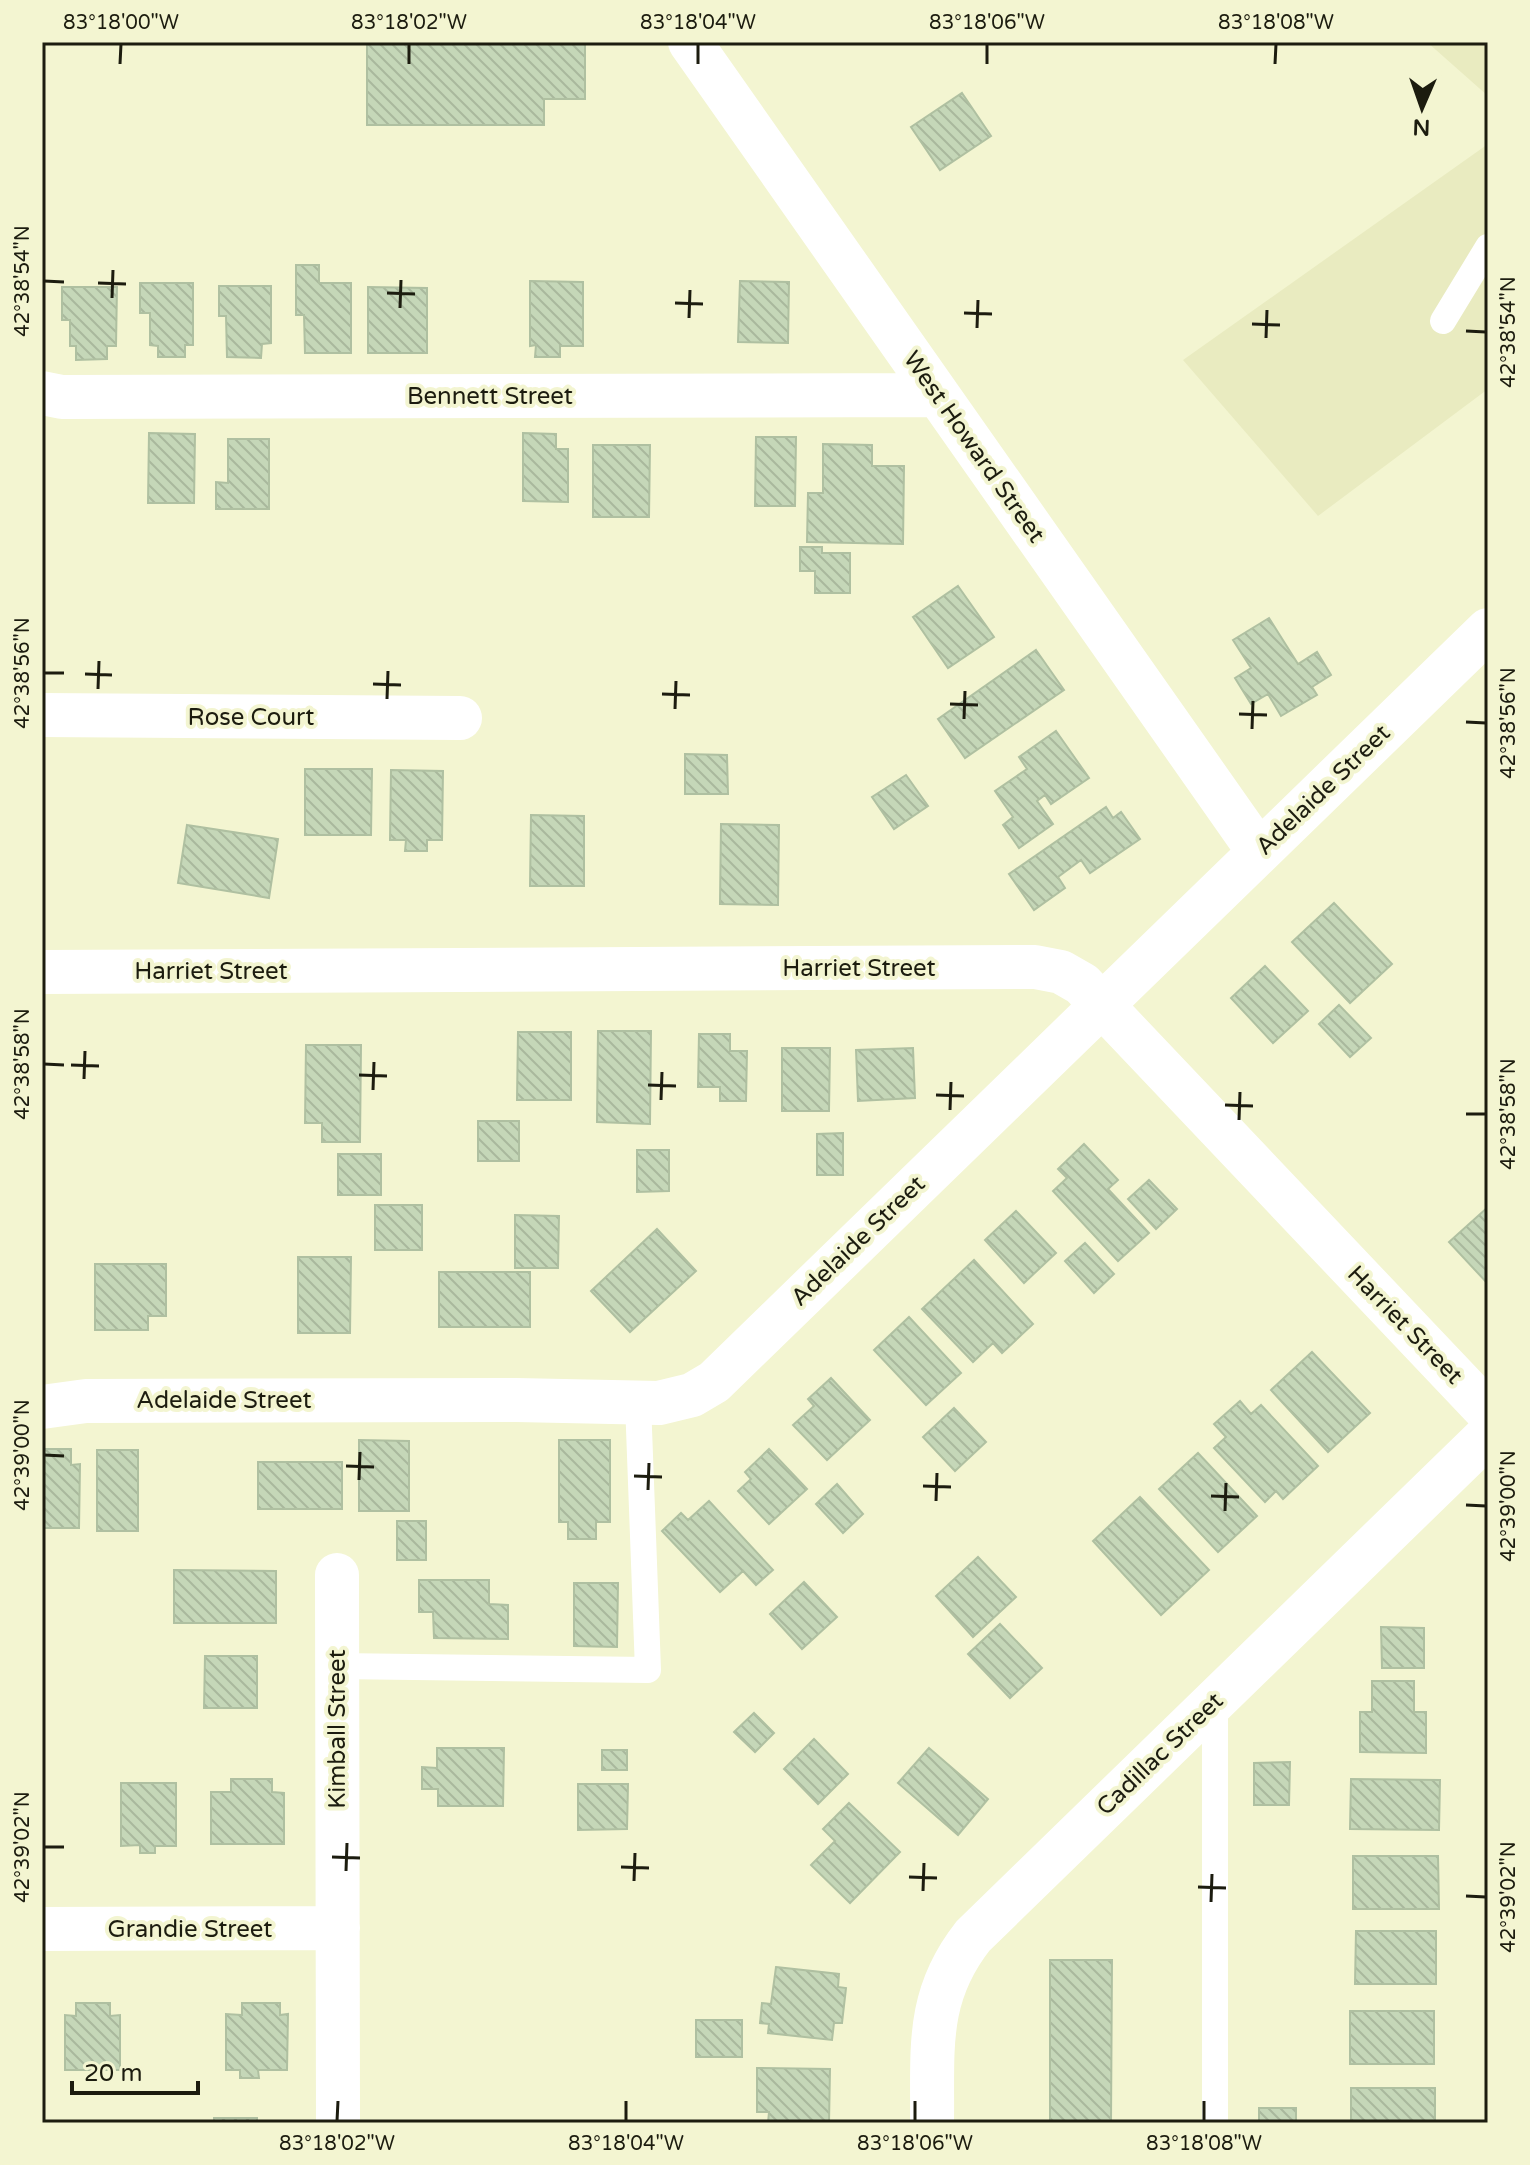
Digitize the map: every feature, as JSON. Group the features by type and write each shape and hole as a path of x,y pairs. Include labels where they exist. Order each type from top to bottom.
{"street":[{"name":"West Howard Street","path":"690,42 1259,852"},
{"name":"Bennett Street","path":"42,393 62,397 938,395"},
{"name":"Adelaide Street","path":"42,1407 86,1401 659,1403 684,1398 714,1382 1488,630"},
{"name":"Rose Court","path":"42,715 460,718"},
{"name":"Harriet Street","path":"42,972 1035,967 1071,976 1488,1412"},
{"name":"Cadillac Street","path":"932,2123 935,2016 939,1996 954,1961 982,1926 1488,1435"},
{"name":"Kimball Street","path":"337,1575 338,2123"},
{"name":"Grandie Street","path":"42,1929 338,1928"}],"lane":[{"path":"1443,321 1488,247"},
{"path":"337,1666 648,1670 638,1402"},
{"path":"1215,1701 1215,2123"}],"shaded area":[{"path":"1427,42 1488,42 1488,96"},
{"path":"1488,144 1488,389 1318,516 1183,360"}],"building":[{"path":"367,42 585,42 585,99 544,99 544,125 367,125"},
{"path":"962,93 991,136 940,170 911,127"},
{"path":"296,265 319,265 319,283 351,283 351,353 305,353 304,315 296,315"},
{"path":"530,281 583,282 583,346 560,346 560,357 535,357 536,345 530,346"},
{"path":"740,281 789,282 788,343 738,342"},
{"path":"140,283 193,283 193,345 185,345 185,357 158,357 158,346 150,345 150,313 140,313"},
{"path":"219,286 271,286 271,343 262,344 261,358 227,357 226,316 219,316"},
{"path":"62,287 117,287 116,346 107,346 107,359 76,360 76,346 70,346 70,320 62,320"},
{"path":"368,287 427,288 427,353 368,353"},
{"path":"149,433 195,434 194,503 148,503"},
{"path":"523,433 556,434 556,449 568,449 568,502 523,501"},
{"path":"756,437 796,437 795,506 755,506"},
{"path":"228,439 269,439 269,509 216,509 216,482 228,483"},
{"path":"823,444 872,445 872,466 904,466 903,544 807,542 808,493 823,493"},
{"path":"593,445 650,445 649,517 593,517"},
{"path":"800,547 822,547 822,553 850,553 850,593 815,593 815,571 800,571"},
{"path":"958,586 994,637 948,668 913,617"},
{"path":"1269,618 1298,664 1317,652 1331,675 1312,687 1317,695 1281,716 1268,694 1251,704 1235,678 1251,668 1233,640"},
{"path":"1036,650 1064,690 965,758 938,719"},
{"path":"1056,731 1089,778 1051,804 1045,795 1037,801 1053,824 1019,848 1003,825 1013,817 995,791 1027,769 1019,757"},
{"path":"685,754 727,755 728,794 685,794"},
{"path":"305,769 372,769 371,835 305,835"},
{"path":"391,770 443,771 442,840 427,840 427,851 405,851 406,840 390,840"},
{"path":"906,775 928,806 894,829 872,797"},
{"path":"1106,807 1113,818 1121,812 1140,839 1090,873 1081,860 1058,877 1065,888 1034,910 1009,874"},
{"path":"531,815 584,816 584,886 530,886"},
{"path":"721,824 779,825 778,905 720,904"},
{"path":"187,825 278,839 269,898 178,883"},
{"path":"1334,903 1392,964 1350,1003 1292,942"},
{"path":"1265,966 1308,1011 1273,1043 1231,998"},
{"path":"1339,1005 1371,1038 1350,1057 1319,1024"},
{"path":"598,1031 651,1031 650,1124 597,1122"},
{"path":"518,1032 571,1032 571,1100 517,1100"},
{"path":"699,1034 730,1034 730,1051 747,1051 746,1101 720,1101 720,1087 698,1087"},
{"path":"306,1045 361,1045 360,1142 322,1142 322,1123 305,1123"},
{"path":"782,1048 830,1048 829,1111 782,1111"},
{"path":"913,1048 915,1098 858,1101 856,1050"},
{"path":"478,1121 519,1121 519,1161 478,1161"},
{"path":"843,1133 843,1175 817,1175 817,1134"},
{"path":"1084,1144 1118,1180 1108,1189 1149,1233 1118,1261 1053,1191 1067,1178 1058,1169"},
{"path":"637,1150 669,1150 669,1191 637,1192"},
{"path":"338,1154 381,1154 381,1195 338,1195"},
{"path":"1149,1180 1177,1209 1156,1229 1128,1199"},
{"path":"375,1205 422,1205 422,1250 375,1250"},
{"path":"1488,1207 1488,1284 1449,1242"},
{"path":"1016,1211 1056,1253 1024,1283 985,1240"},
{"path":"515,1215 559,1216 558,1268 515,1268"},
{"path":"657,1229 696,1271 630,1332 591,1291"},
{"path":"1085,1243 1114,1274 1094,1293 1065,1261"},
{"path":"298,1257 351,1257 350,1333 298,1333"},
{"path":"974,1260 1033,1324 1002,1353 993,1343 973,1362 922,1309"},
{"path":"95,1264 166,1264 166,1316 148,1316 148,1330 95,1330"},
{"path":"439,1272 530,1272 530,1327 439,1327"},
{"path":"909,1317 961,1373 926,1405 874,1350"},
{"path":"1312,1352 1370,1413 1328,1452 1271,1390"},
{"path":"831,1378 870,1420 827,1460 793,1425 814,1406 808,1399"},
{"path":"1240,1401 1251,1414 1261,1405 1318,1466 1283,1499 1276,1491 1265,1502 1214,1448 1226,1437 1214,1424"},
{"path":"954,1408 986,1442 955,1471 923,1437"},
{"path":"359,1440 409,1441 409,1511 359,1511"},
{"path":"559,1440 610,1440 610,1522 596,1522 596,1539 568,1539 568,1522 559,1522"},
{"path":"44,1449 71,1449 71,1465 80,1464 79,1528 42,1528"},
{"path":"769,1449 807,1489 769,1524 738,1491 751,1479 745,1472"},
{"path":"97,1450 138,1450 138,1531 97,1531"},
{"path":"1198,1453 1257,1516 1218,1552 1159,1489"},
{"path":"258,1462 342,1462 342,1509 258,1509"},
{"path":"837,1484 863,1514 843,1533 816,1504"},
{"path":"1140,1497 1209,1570 1161,1615 1093,1541"},
{"path":"709,1501 773,1570 756,1585 743,1571 720,1592 662,1531 681,1513 688,1520"},
{"path":"397,1521 426,1521 426,1560 397,1560"},
{"path":"978,1557 1016,1597 973,1637 936,1596"},
{"path":"174,1570 276,1571 276,1623 174,1623"},
{"path":"419,1580 489,1580 489,1604 508,1605 508,1639 434,1638 433,1612 419,1612"},
{"path":"804,1582 837,1617 802,1649 770,1614"},
{"path":"574,1583 618,1583 617,1647 574,1646"},
{"path":"1000,1624 1042,1668 1010,1698 968,1654"},
{"path":"1381,1627 1424,1628 1424,1668 1382,1668"},
{"path":"205,1656 257,1656 257,1708 204,1708"},
{"path":"1372,1681 1414,1681 1414,1712 1426,1712 1426,1753 1360,1752 1360,1712 1372,1712"},
{"path":"754,1713 774,1733 755,1752 734,1732"},
{"path":"814,1739 848,1774 818,1804 784,1769"},
{"path":"437,1748 504,1748 503,1806 438,1806 438,1789 422,1789 422,1767 437,1768"},
{"path":"929,1748 988,1799 958,1835 898,1783"},
{"path":"602,1750 627,1750 627,1770 602,1770"},
{"path":"1290,1762 1289,1805 1254,1805 1254,1763"},
{"path":"231,1779 272,1779 272,1792 284,1793 284,1844 211,1844 211,1792 231,1792"},
{"path":"1351,1779 1440,1780 1439,1830 1350,1829"},
{"path":"121,1783 176,1783 176,1846 155,1846 155,1853 140,1853 140,1845 121,1846"},
{"path":"578,1784 628,1784 627,1829 578,1830"},
{"path":"849,1803 900,1852 850,1903 811,1865 835,1841 823,1829"},
{"path":"1353,1856 1438,1856 1439,1909 1353,1909"},
{"path":"1356,1931 1436,1931 1436,1984 1355,1984"},
{"path":"1050,1960 1112,1960 1111,2123 1050,2123"},
{"path":"776,1967 839,1974 838,1987 846,1988 842,2023 834,2023 832,2040 768,2033 769,2024 760,2023 762,2003 771,2004"},
{"path":"76,2003 110,2003 110,2016 120,2015 120,2070 65,2070 65,2015 76,2016"},
{"path":"242,2003 280,2003 280,2015 288,2014 287,2070 258,2070 259,2078 240,2078 240,2070 226,2070 226,2014 242,2015"},
{"path":"1350,2011 1434,2011 1434,2064 1350,2064"},
{"path":"696,2020 742,2020 742,2057 696,2057"},
{"path":"757,2068 830,2069 829,2123 768,2123 769,2112 757,2112"},
{"path":"1351,2088 1435,2088 1435,2123 1351,2123"},
{"path":"1259,2108 1296,2108 1296,2123 1259,2123"},
{"path":"214,2118 257,2118 257,2123 214,2123"}]}
